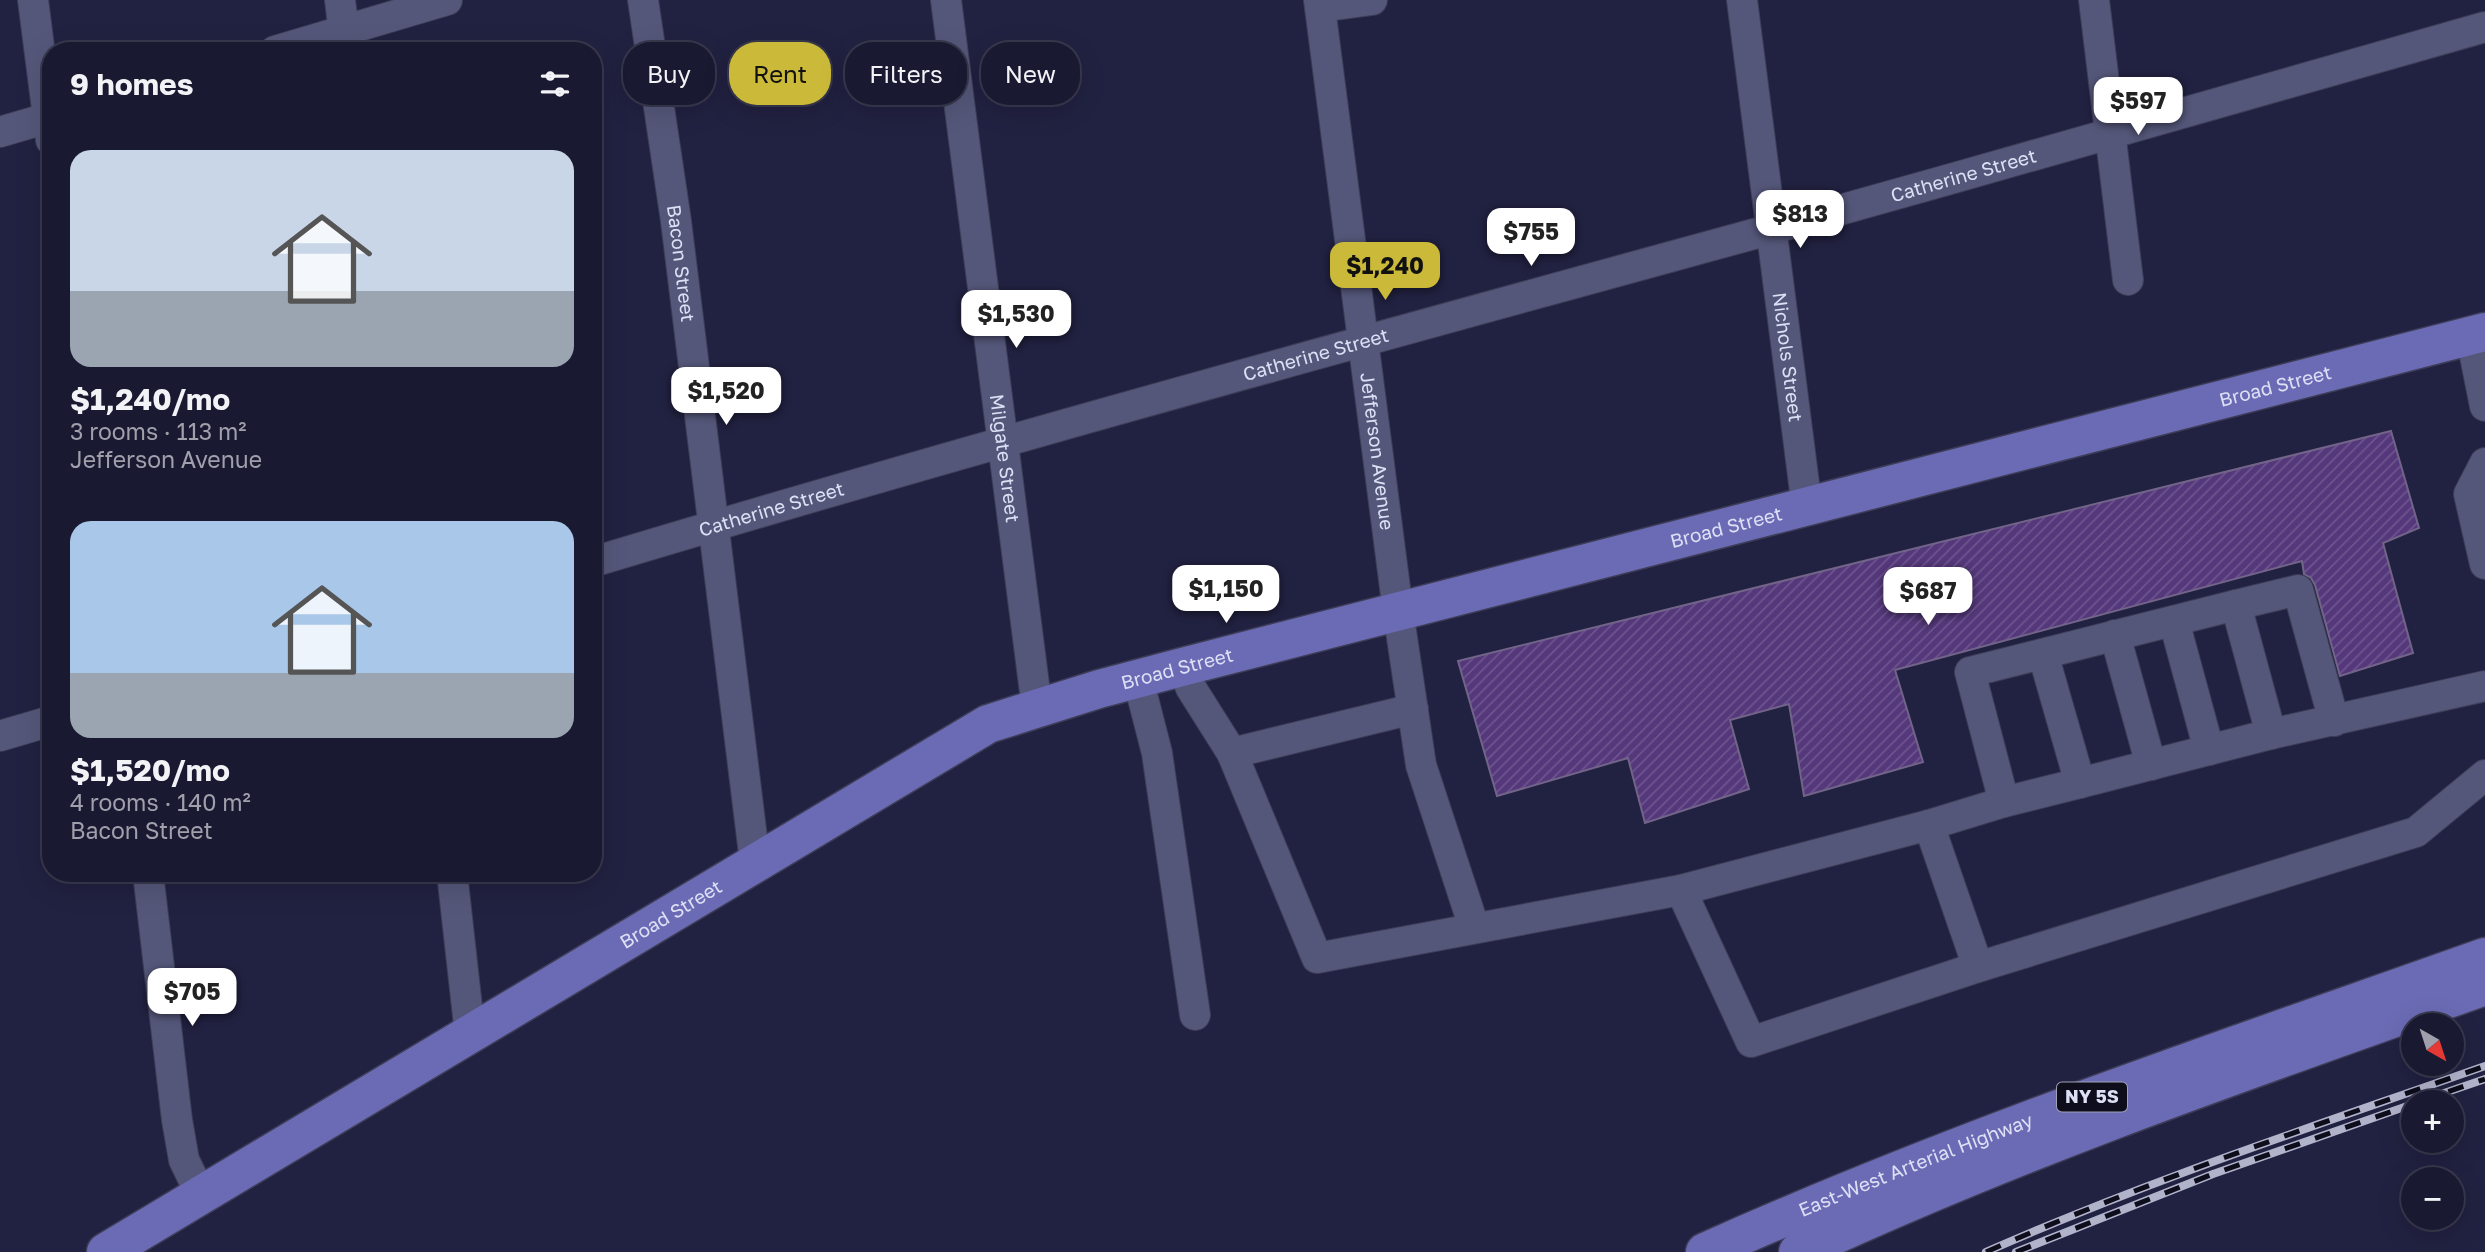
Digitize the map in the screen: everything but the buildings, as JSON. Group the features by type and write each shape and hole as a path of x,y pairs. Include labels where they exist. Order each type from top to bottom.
{"main road":[{"name":"Broad Street","path":"106,1252 988,724 1182,667 2478,334"},
{"name":"East-West Arterial Highway","path":"1705,1252 1796,1211 2007,1127 2485,957"},
{"name":"East-West Arterial Highway","path":"1798,1252 1869,1219 2139,1109 2485,985"}],"street":[{"path":"33,0 42,66"},
{"path":"340,0 345,41 447,0"},
{"name":"Bacon Street","path":"643,0 676,221 755,862"},
{"name":"Milgate Street","path":"946,0 1037,708"},
{"path":"1320,4 1372,0"},
{"name":"Nichols Street","path":"1742,0 1807,507"},
{"path":"2094,0 2128,280"},
{"name":"Jefferson Avenue","path":"1320,4 1398,611 1421,765 1474,927"},
{"name":"Catherine Street","path":"602,559 1364,339 1772,229 2485,27"},
{"path":"0,131 42,126"},
{"path":"2478,334 2485,406"},
{"path":"2485,463 2469,494 2485,564"},
{"path":"2004,802 1970,672 2236,605 2298,590 2334,721"},
{"path":"2236,605 2271,734"},
{"path":"2174,621 2209,750"},
{"path":"2115,635 2151,765"},
{"path":"2043,654 2080,783"},
{"path":"1182,667 1191,688 1232,753 1317,957 1681,890 1929,825 2004,802 2271,734 2485,686"},
{"path":"1138,679 1157,752 1195,1014"},
{"path":"1232,753 1413,709"},
{"path":"0,736 42,724"},
{"path":"1681,890 1751,1042 1978,967 2416,832 2485,775"},
{"path":"1929,825 1978,967"},
{"path":"149,882 177,1120 184,1160 201,1195"},
{"path":"453,882 470,1034"}],"railway":[{"path":"1986,1252 2171,1177 2485,1066"},
{"path":"2453,1090 2485,1079"},
{"path":"2016,1252 2213,1174 2401,1108"}]}
